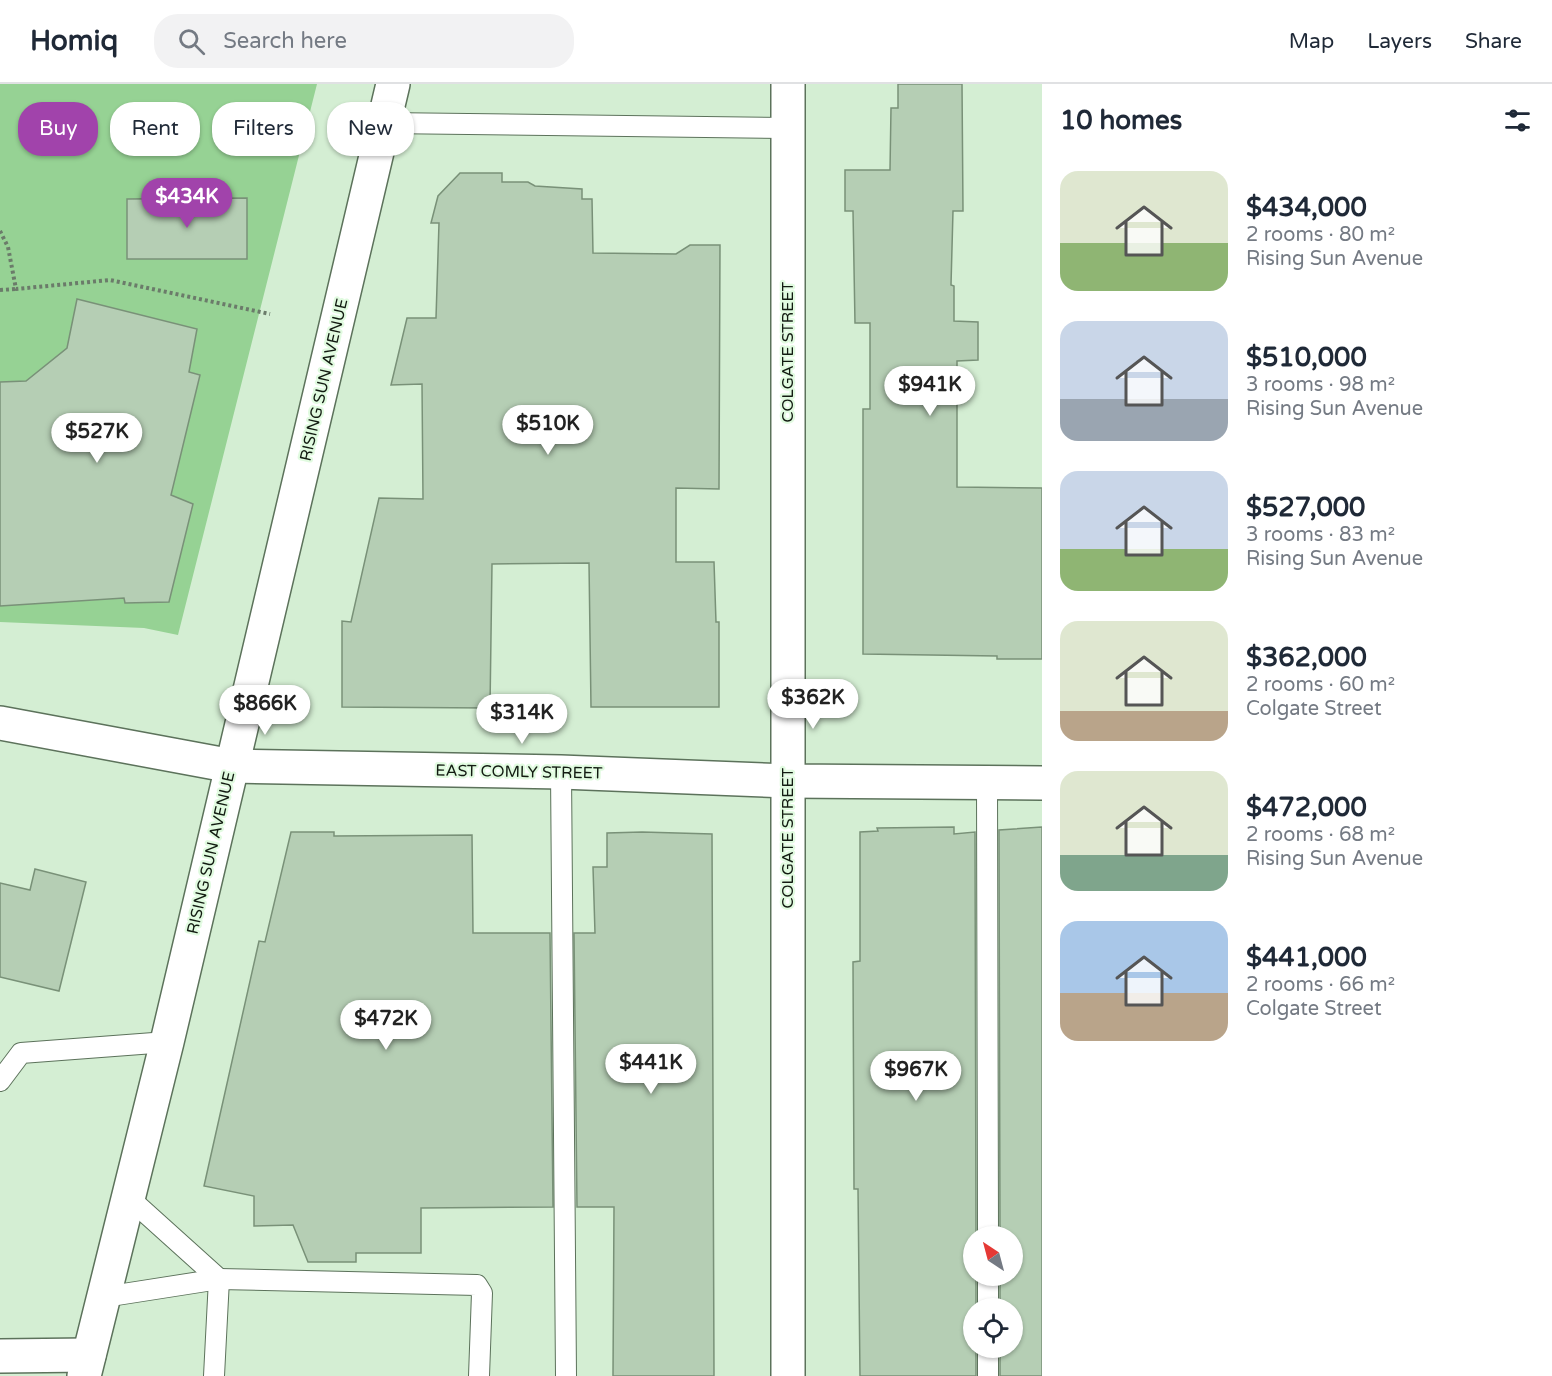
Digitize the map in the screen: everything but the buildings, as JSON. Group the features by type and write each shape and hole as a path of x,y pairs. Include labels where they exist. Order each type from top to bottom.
{"street":[{"name":"RISING SUN AVENUE","path":"389,102 393,84"},
{"name":"COLGATE STREET","path":"788,84 788,1376"},
{"name":"RISING SUN AVENUE","path":"87,1365 167,1042 376,156"},
{"name":"EAST COMLY STREET","path":"0,723 232,766 561,772 788,781 1042,783"},
{"path":"0,1356 87,1365"}],"lane":[{"path":"414,123 788,128"},
{"path":"561,772 566,1376"},
{"path":"987,782 988,1226"},
{"path":"0,1081 21,1053 167,1042"},
{"path":"128,1197 219,1279"},
{"path":"214,1376 219,1279"},
{"path":"104,1297 219,1279 477,1285 482,1293 479,1376"},
{"path":"988,1358 988,1376"}],"path":[{"path":"0,231 8,247 16,289"},
{"path":"0,290 110,280 270,314"}],"green space":[{"path":"0,84 317,84 312,102 212,102 212,156 299,156 178,635 144,628 0,622"}]}
